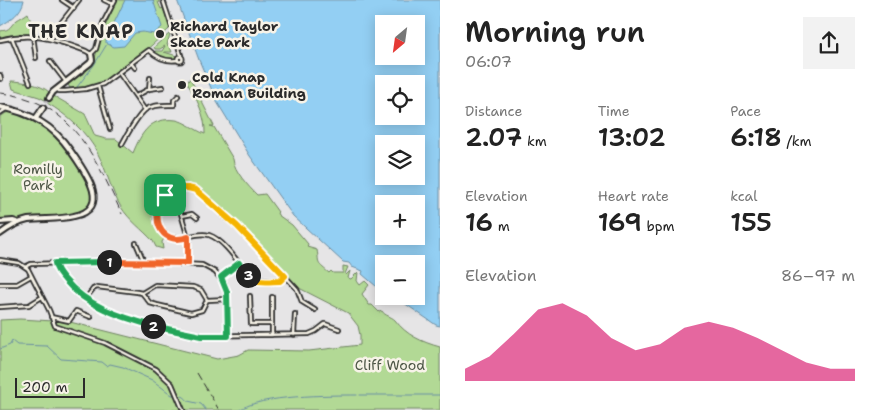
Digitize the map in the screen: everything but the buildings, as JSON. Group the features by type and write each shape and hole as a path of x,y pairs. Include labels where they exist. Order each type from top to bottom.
{"street":[{"path":"63,0 74,8"},
{"path":"49,38 79,0"},
{"path":"104,0 112,4"},
{"path":"91,54 96,49 103,23 115,0"},
{"path":"162,0 181,55"},
{"path":"0,40 34,36 49,38 91,54"},
{"path":"34,36 36,58"},
{"path":"11,38 30,83"},
{"path":"57,89 59,91 66,91 98,86 149,50 161,59 168,61 178,60"},
{"path":"49,98 57,89 90,63 92,60 91,54"},
{"path":"50,61 65,83 66,91"},
{"path":"131,63 135,68"},
{"path":"119,72 145,110"},
{"path":"149,89 150,78"},
{"path":"98,86 110,129"},
{"path":"136,96 149,89 163,87"},
{"path":"122,144 133,125 145,110 158,105 174,105 174,100 178,96"},
{"path":"0,107 36,118 50,128 66,144 91,185 94,194 94,200 87,211 76,216 27,220 0,234"},
{"path":"0,113 7,108"},
{"path":"36,118 43,108"},
{"path":"285,276 280,281 251,279 239,263 215,238 202,234 182,239 172,238 162,232 158,225 159,204 165,195 174,190 188,188 196,190 237,226 285,276 300,293 302,302 315,310"},
{"path":"174,190 188,237 188,263"},
{"path":"182,216 192,214 197,218"},
{"path":"0,222 13,220 19,223"},
{"path":"136,243 144,262"},
{"path":"0,260 19,263 25,267 52,317 53,324 59,328 105,344 156,370 172,384 183,410"},
{"path":"25,267 32,264 55,263 144,262 188,263 206,266 221,277 226,287 228,299 228,336"},
{"path":"55,263 57,270 66,282 86,298 112,313 134,321 201,336 294,335 312,333 323,324 339,329"},
{"path":"221,277 239,263"},
{"path":"0,284 17,284 31,276"},
{"path":"142,293 154,285 193,287 201,290 207,300"},
{"path":"86,298 97,287 142,293 153,304 191,313 202,310 207,300"},
{"path":"250,296 251,324 272,324"},
{"path":"0,307 29,305 42,297"},
{"path":"272,297 272,335"},
{"path":"207,300 228,299"},
{"path":"52,317 69,321 76,311 91,317"},
{"path":"294,335 295,314"},
{"path":"330,330 332,326"}],"green space":[{"path":"117,0 161,0 158,2 161,9 163,8 170,26 169,29 114,75 97,84 70,88 67,83 80,74 83,75 94,61 103,31"},
{"path":"28,13 35,34 11,35 0,38 0,31 9,29 17,20"},
{"path":"169,34 167,45 169,45 172,52 164,52 177,56 175,59 166,59 154,52 162,51 165,46 160,49 155,49 154,47"},
{"name":"Cliff Wood","path":"190,78 214,126 210,126 214,127 242,178 257,195 265,194 278,212 278,215 292,225 308,244 307,247 317,250 320,265 329,273 331,271 333,273 343,273 343,266 348,267 345,274 350,271 348,278 351,279 358,272 357,281 360,285 365,281 369,285 362,294 369,305 372,305 379,312 382,311 415,337 440,347 440,410 0,410 0,320 20,319 70,322 217,359 239,355 248,350 309,351 360,345 358,326 348,313 299,288 239,225 198,189 186,186 176,188 166,192 159,200 155,208 154,218 157,228 165,237 162,242 163,249 156,247 153,241 124,212 114,194 94,146 69,118 47,103 52,95 85,114 95,136 116,139 133,153 148,127 160,121 176,120 205,134 202,114 187,83"},
{"path":"11,81 32,84 42,87 49,92 45,100 13,89"},
{"name":"Romilly Park","path":"13,112 43,126 67,150 81,170 90,188 92,199 86,208 72,215 0,221 0,117 6,113"}],"water":[{"path":"0,0 24,0 15,16 0,26"},
{"path":"125,0 153,0 162,27 154,34 135,33 124,46 114,47 106,43 106,40"},
{"path":"177,0 440,0 440,326 407,305 425,305 425,255 375,255 375,285 362,274 363,271 352,267 349,263 343,262 293,216 250,156 217,102"}],"waterway":[{"path":"77,87 107,44"},
{"path":"0,349 10,345 12,341 17,345 47,346 61,359 102,362 107,366 110,364 123,367 152,380 172,395 181,396 188,401 201,404 206,410"},
{"path":"239,410 263,401 313,396 357,395"},
{"path":"360,395 440,395"}],"tunnel":[{"path":"43,108 49,98"}],"railway":[{"path":"0,93 25,98 46,107 63,119 91,153 122,214"},
{"path":"197,373 219,410"}],"place":[{"name":"Richard Taylor Skate Park","path":"160,34"},
{"name":"Cold Knap Roman Building","path":"182,85"}],"district":[{"name":"THE KNAP","path":"81,31"}],"route":[{"path":"180,188 196,190 237,226 285,276 280,281 251,279 239,263 221,277 227,292 228,336 192,335 122,317 96,305 72,288 57,270 55,263 188,263 188,237 178,239 166,236 158,225 157,210 165,195 180,188"}]}
